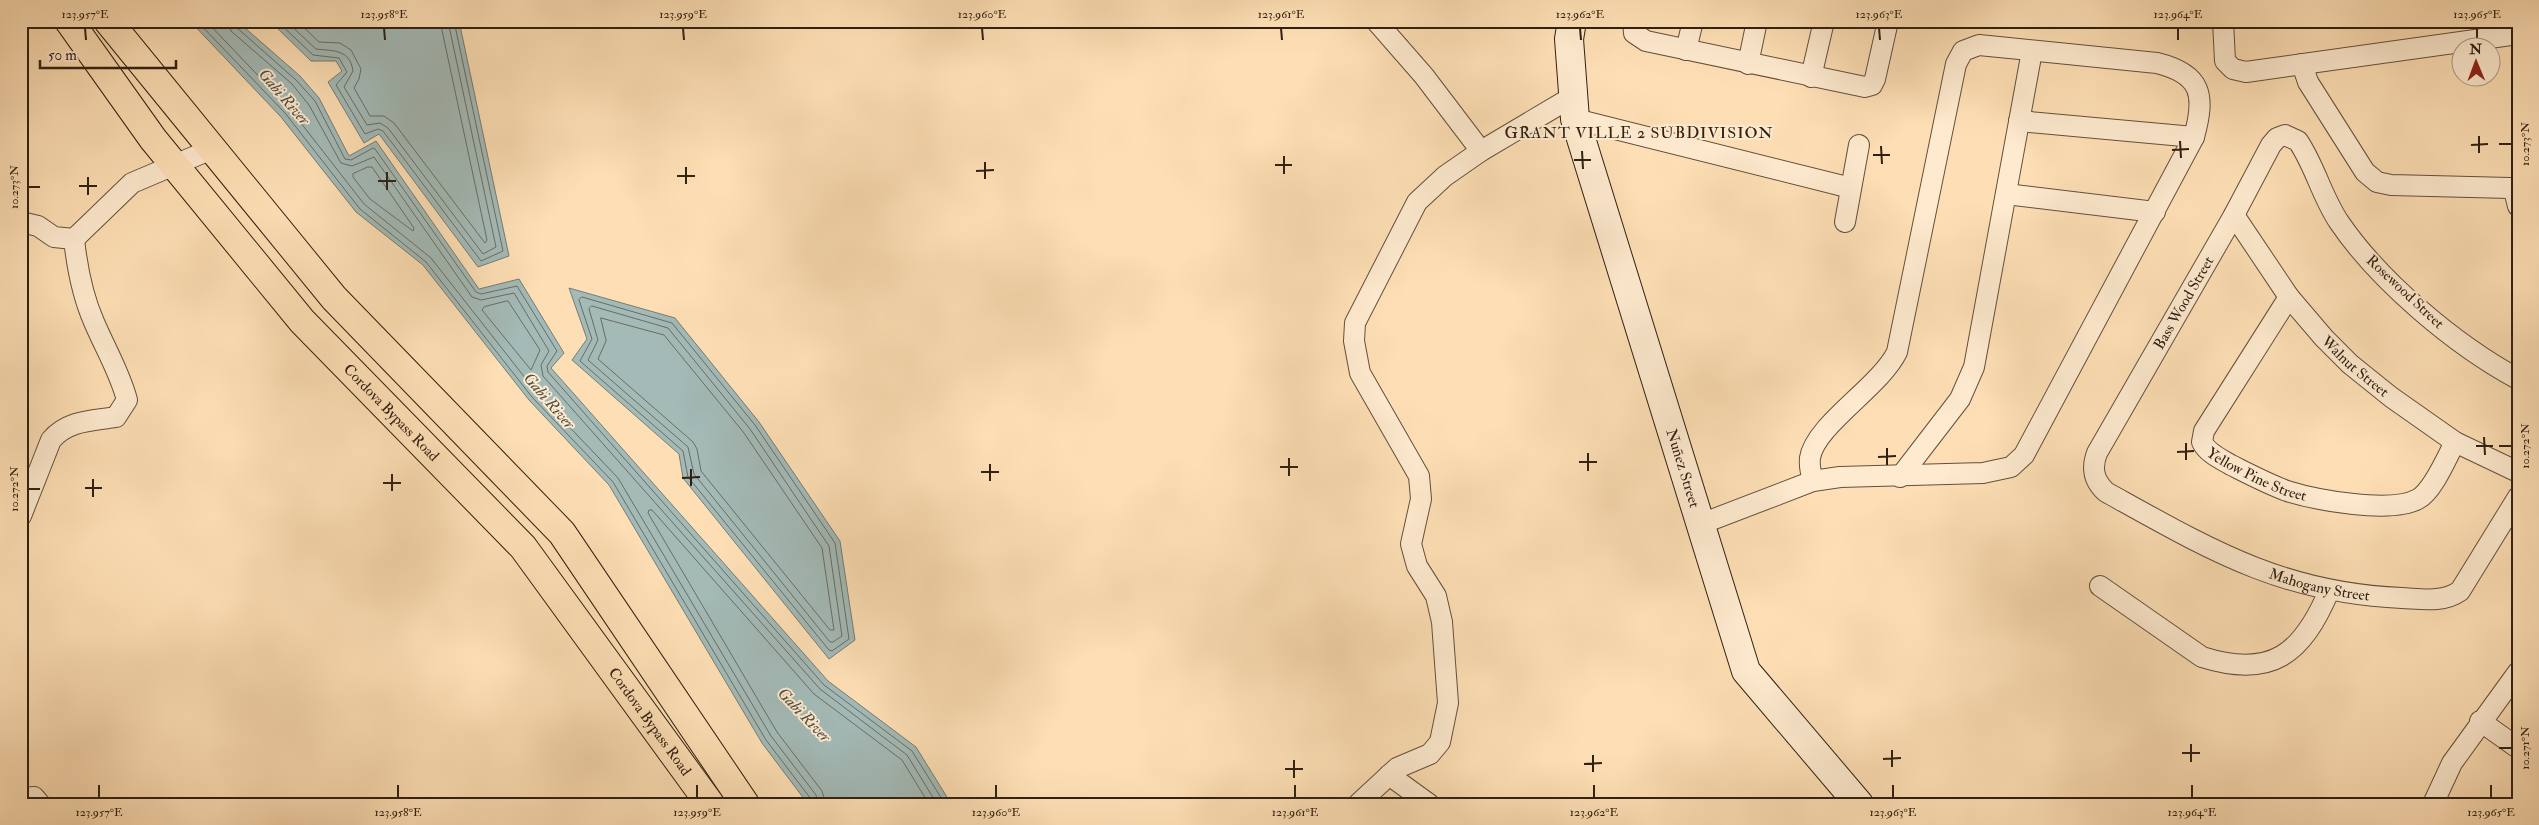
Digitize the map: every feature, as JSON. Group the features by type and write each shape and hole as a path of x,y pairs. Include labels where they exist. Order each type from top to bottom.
{"main road":[{"name":"Cordova Bypass Road","path":"69,21 174,164 302,321 523,547 710,804"},
{"name":"Cordova Bypass Road","path":"108,21 334,298 562,534 745,804"}],"street":[{"path":"1376,21 1424,76 1481,151"},
{"name":"Nuñez Street","path":"1572,21 1569,40 1574,108 1746,671 1859,804"},
{"path":"1633,21 1634,33 1642,39 1748,64 1861,87 1872,85 1875,79 1888,21"},
{"path":"1686,50 1693,21"},
{"path":"1748,64 1757,21"},
{"path":"1811,77 1824,21"},
{"path":"2223,21 2225,61 2233,69 2246,72 2518,34"},
{"path":"1701,524 1813,481 1840,477 1900,477 1983,473 2011,467 2017,462 2024,454 2194,137 2200,112 2199,100 2193,79 2181,70 2157,63 1978,45 1966,48 1959,56 1897,352 1888,368 1816,441 1810,459 1813,481"},
{"path":"1900,477 1960,400 1970,381 2032,51"},
{"path":"2302,64 2308,82 2365,172 2376,182 2399,186 2510,188 2514,190 2518,206"},
{"path":"1358,804 1397,768 1430,754 1440,742 1448,703 1442,622 1436,596 1417,566 1411,544 1421,498 1419,476 1360,372 1354,341 1355,323 1417,202 1445,176 1481,151 1574,108 1851,188"},
{"path":"2019,121 2194,137"},
{"name":"Bass Wood Street","path":"2094,476 2094,461 2097,453 2234,215 2271,145 2277,138 2284,135"},
{"name":"Rosewood Street","path":"2284,135 2298,141 2332,210 2369,259 2389,280 2452,335 2518,379"},
{"path":"1845,222 1859,145"},
{"path":"74,240 132,183 212,149"},
{"path":"2006,194 2155,212"},
{"name":"Walnut Street","path":"2234,215 2288,297 2324,338 2365,378 2455,442 2518,472"},
{"path":"21,222 38,226 54,237 74,240"},
{"path":"21,516 51,440 59,430 70,424 116,417 127,400 122,381 93,320 76,262 74,240"},
{"name":"Yellow Pine Street","path":"2288,297 2204,431 2202,442 2208,450 2242,471 2286,490 2320,498 2384,505 2410,502 2421,497 2433,483 2455,442"},
{"name":"Mahogany Street","path":"2094,476 2106,492 2217,553 2270,575 2329,591 2425,599 2454,596 2466,584 2518,497"},
{"path":"2100,586 2196,654 2216,662 2238,664 2274,661 2290,652 2316,621 2329,591"},
{"path":"2433,804 2452,763 2480,721 2518,672"},
{"path":"2480,721 2518,748"},
{"path":"1389,775 1429,804"},
{"path":"21,798 34,798 40,804"}],"water":[{"name":"Gabi River","path":"190,21 237,21 300,76 319,98 349,156 376,141 479,289 519,279 564,353 551,368 828,681 916,747 950,802 954,804 808,804 762,743 609,485 529,400 423,265 356,212 281,117"},
{"path":"270,21 459,21 509,256 478,267 379,134 364,143 328,82 342,71 336,61 311,61"},
{"path":"569,288 675,318 759,422 840,541 855,640 829,659 683,478 679,454 572,360 587,339"}],"district":[{"name":"GRANT VILLE 2 SUBDIVISION","path":"1639,133"}]}
